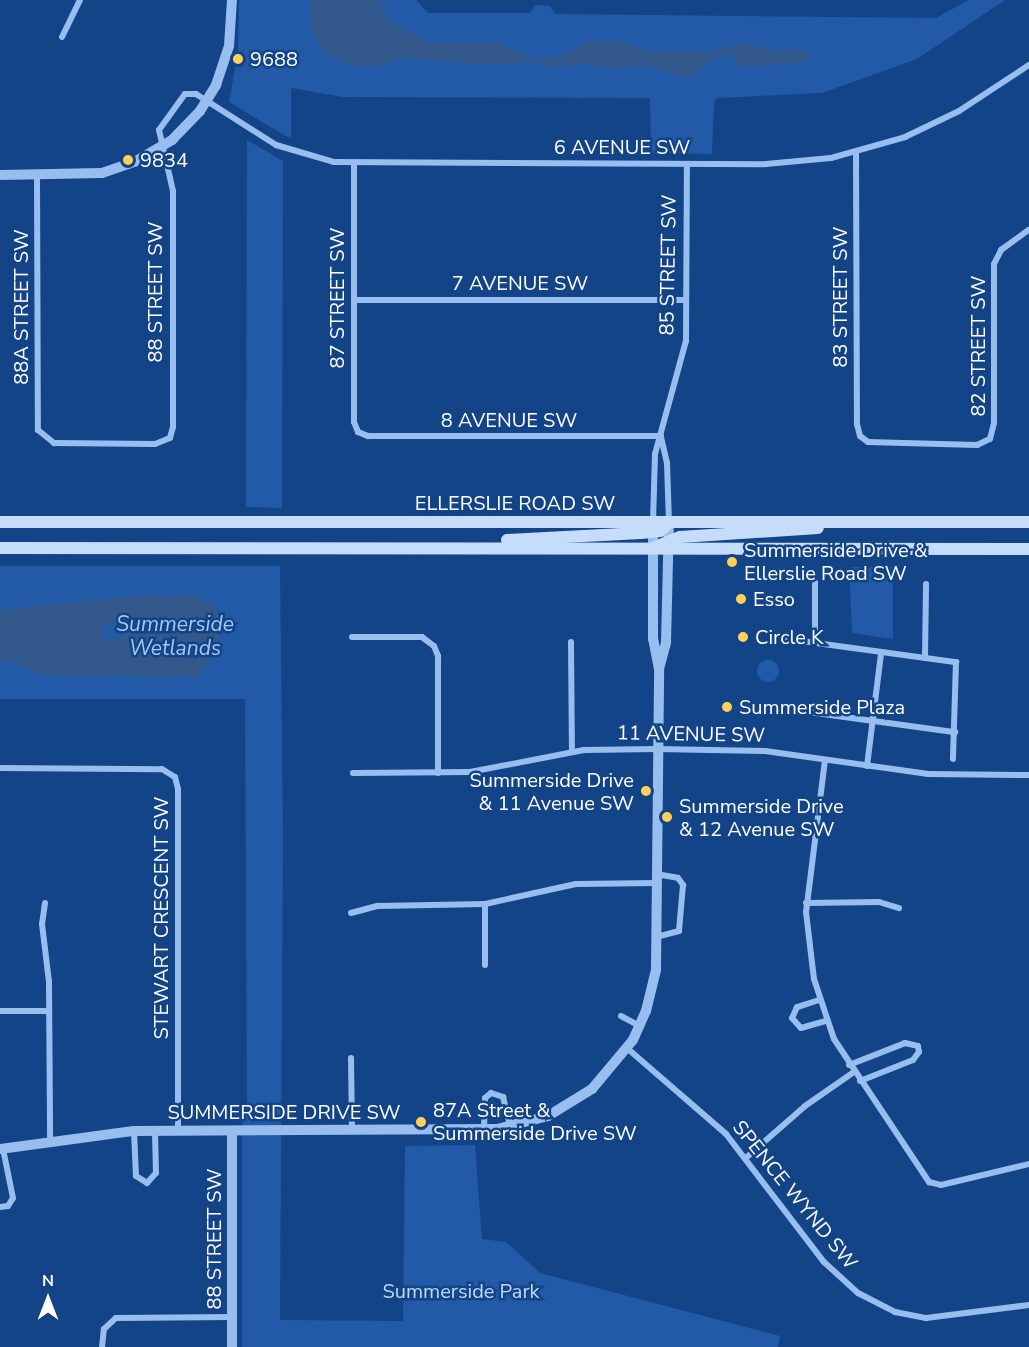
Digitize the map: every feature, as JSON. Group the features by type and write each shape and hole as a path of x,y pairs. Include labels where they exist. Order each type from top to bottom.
{"main road":[{"name":"ELLERSLIE ROAD SW","path":"0,522 653,527"},
{"path":"0,548 653,549 669,544 793,532 858,522"},
{"path":"461,547 507,540 653,527 669,523 1029,522"},
{"path":"669,544 1029,549"}],"street":[{"path":"62,37 80,0"},
{"path":"0,175 102,173 161,148 186,127 207,101 229,46 232,0"},
{"name":"6 AVENUE SW","path":"207,101 289,151 354,164 785,163 856,152 943,120 1029,65"},
{"path":"161,148 160,126 180,98 193,94 207,101"},
{"name":"88 STREET SW","path":"42,436 54,443 155,444 170,438 173,427 174,200 171,175 161,148"},
{"name":"83 STREET SW","path":"856,152 857,424 864,440 879,444 977,445 990,439"},
{"name":"87 STREET SW","path":"354,164 354,422 358,432"},
{"name":"85 STREET SW","path":"653,549 653,465 686,341 687,164"},
{"name":"88A STREET SW","path":"37,176 37,426 42,436"},
{"name":"82 STREET SW","path":"990,439 994,423 998,254 1029,230"},
{"name":"7 AVENUE SW","path":"354,300 686,300"},
{"name":"8 AVENUE SW","path":"358,432 368,436 661,436"},
{"name":"85 STREET SW","path":"661,436 667,463 669,544"},
{"name":"SUMMERSIDE DRIVE SW","path":"659,669 666,642 669,544"},
{"name":"SUMMERSIDE DRIVE SW","path":"0,1207 8,1206 13,1198 2,1149 50,1140 134,1131 484,1130 510,1127 568,1106 592,1089 628,1049 640,1026 652,989 657,937 659,669 653,639 653,549"},
{"path":"815,582 815,643"},
{"path":"926,584 926,658"},
{"path":"352,637 416,636 431,642 438,656 438,773"},
{"path":"787,639 956,662 953,759"},
{"path":"571,642 572,752"},
{"path":"867,766 881,653"},
{"path":"779,708 955,732"},
{"name":"11 AVENUE SW","path":"353,773 480,771 572,752 657,749 752,750 928,774 1029,775"},
{"path":"825,760 806,903 809,952 826,1021 849,1065 925,1178 933,1185 1029,1164"},
{"name":"STEWART CRESCENT SW","path":"0,768 156,768 167,770 175,777 178,789 178,1130"},
{"path":"351,913 378,906 485,904 576,884 678,878 682,885 679,931 657,937"},
{"path":"806,903 879,902 899,908"},
{"path":"45,903 42,924 50,1011 50,1140"},
{"path":"485,904 485,965"},
{"path":"819,1000 797,1007 792,1018 801,1028 826,1021"},
{"path":"0,1011 50,1011"},
{"path":"621,1016 640,1026"},
{"path":"849,1065 904,1043 918,1046 919,1052 913,1060 860,1081"},
{"name":"SPENCE WYND SW","path":"628,1049 712,1120 747,1157 834,1273 880,1306 910,1315 941,1318 1029,1305"},
{"path":"351,1058 352,1130"},
{"path":"747,1157 805,1106 854,1072"},
{"path":"484,1130 485,1098 491,1093 503,1097 510,1127"},
{"name":"SUMMERSIDE DRIVE SW","path":"134,1131 136,1176 147,1183 156,1173 155,1131"},
{"name":"88 STREET SW","path":"232,1131 232,1347"},
{"path":"102,1347 106,1325 121,1317 232,1317"}],"green space":[{"path":"239,0 416,0 428,13 530,13 535,5 550,6 555,14 936,18 969,0 1005,0 917,59 822,93 717,98 714,102 712,154 651,153 650,98 343,97 291,88 291,139 229,102 238,51"},
{"path":"247,140 283,161 282,508 246,507"},
{"name":"Summerside Park","path":"0,566 280,566 283,838 280,1320 403,1321 405,1146 475,1145 482,1239 506,1242 540,1273 780,1336 778,1347 242,1347 242,1147 243,1111 247,1108 245,699 0,699"},
{"path":"849,567 893,567 893,639 852,633"},
{"path":"768,660 778,667 779,671 772,681 768,682 758,675 757,671 764,661"}],"water":[{"path":"310,0 379,0 389,21 427,42 496,42 537,60 571,53 583,42 614,40 656,52 712,52 746,42 766,50 804,49 810,55 798,64 739,66 732,53 706,63 688,78 644,65 609,68 584,64 550,67 530,62 479,65 408,57 379,66 354,66 335,60 318,44 310,25"},
{"name":"Summerside Wetlands","path":"191,595 211,603 219,613 217,651 198,677 44,675 7,661 0,663 0,610 125,597","holes":["125,621 132,623 133,631 111,640 102,639 102,625"]}],"place":[{"name":"9688","path":"238,59"},
{"name":"9834","path":"128,160"},
{"name":"Summerside Drive & Ellerslie Road SW","path":"732,562"},
{"name":"Esso","path":"741,599"},
{"name":"Circle K","path":"743,637"},
{"name":"Summerside Plaza","path":"727,707"},
{"name":"Summerside Drive & 11 Avenue SW","path":"646,791"},
{"name":"Summerside Drive & 12 Avenue SW","path":"667,817"},
{"name":"87A Street & Summerside Drive SW","path":"421,1122"}]}
